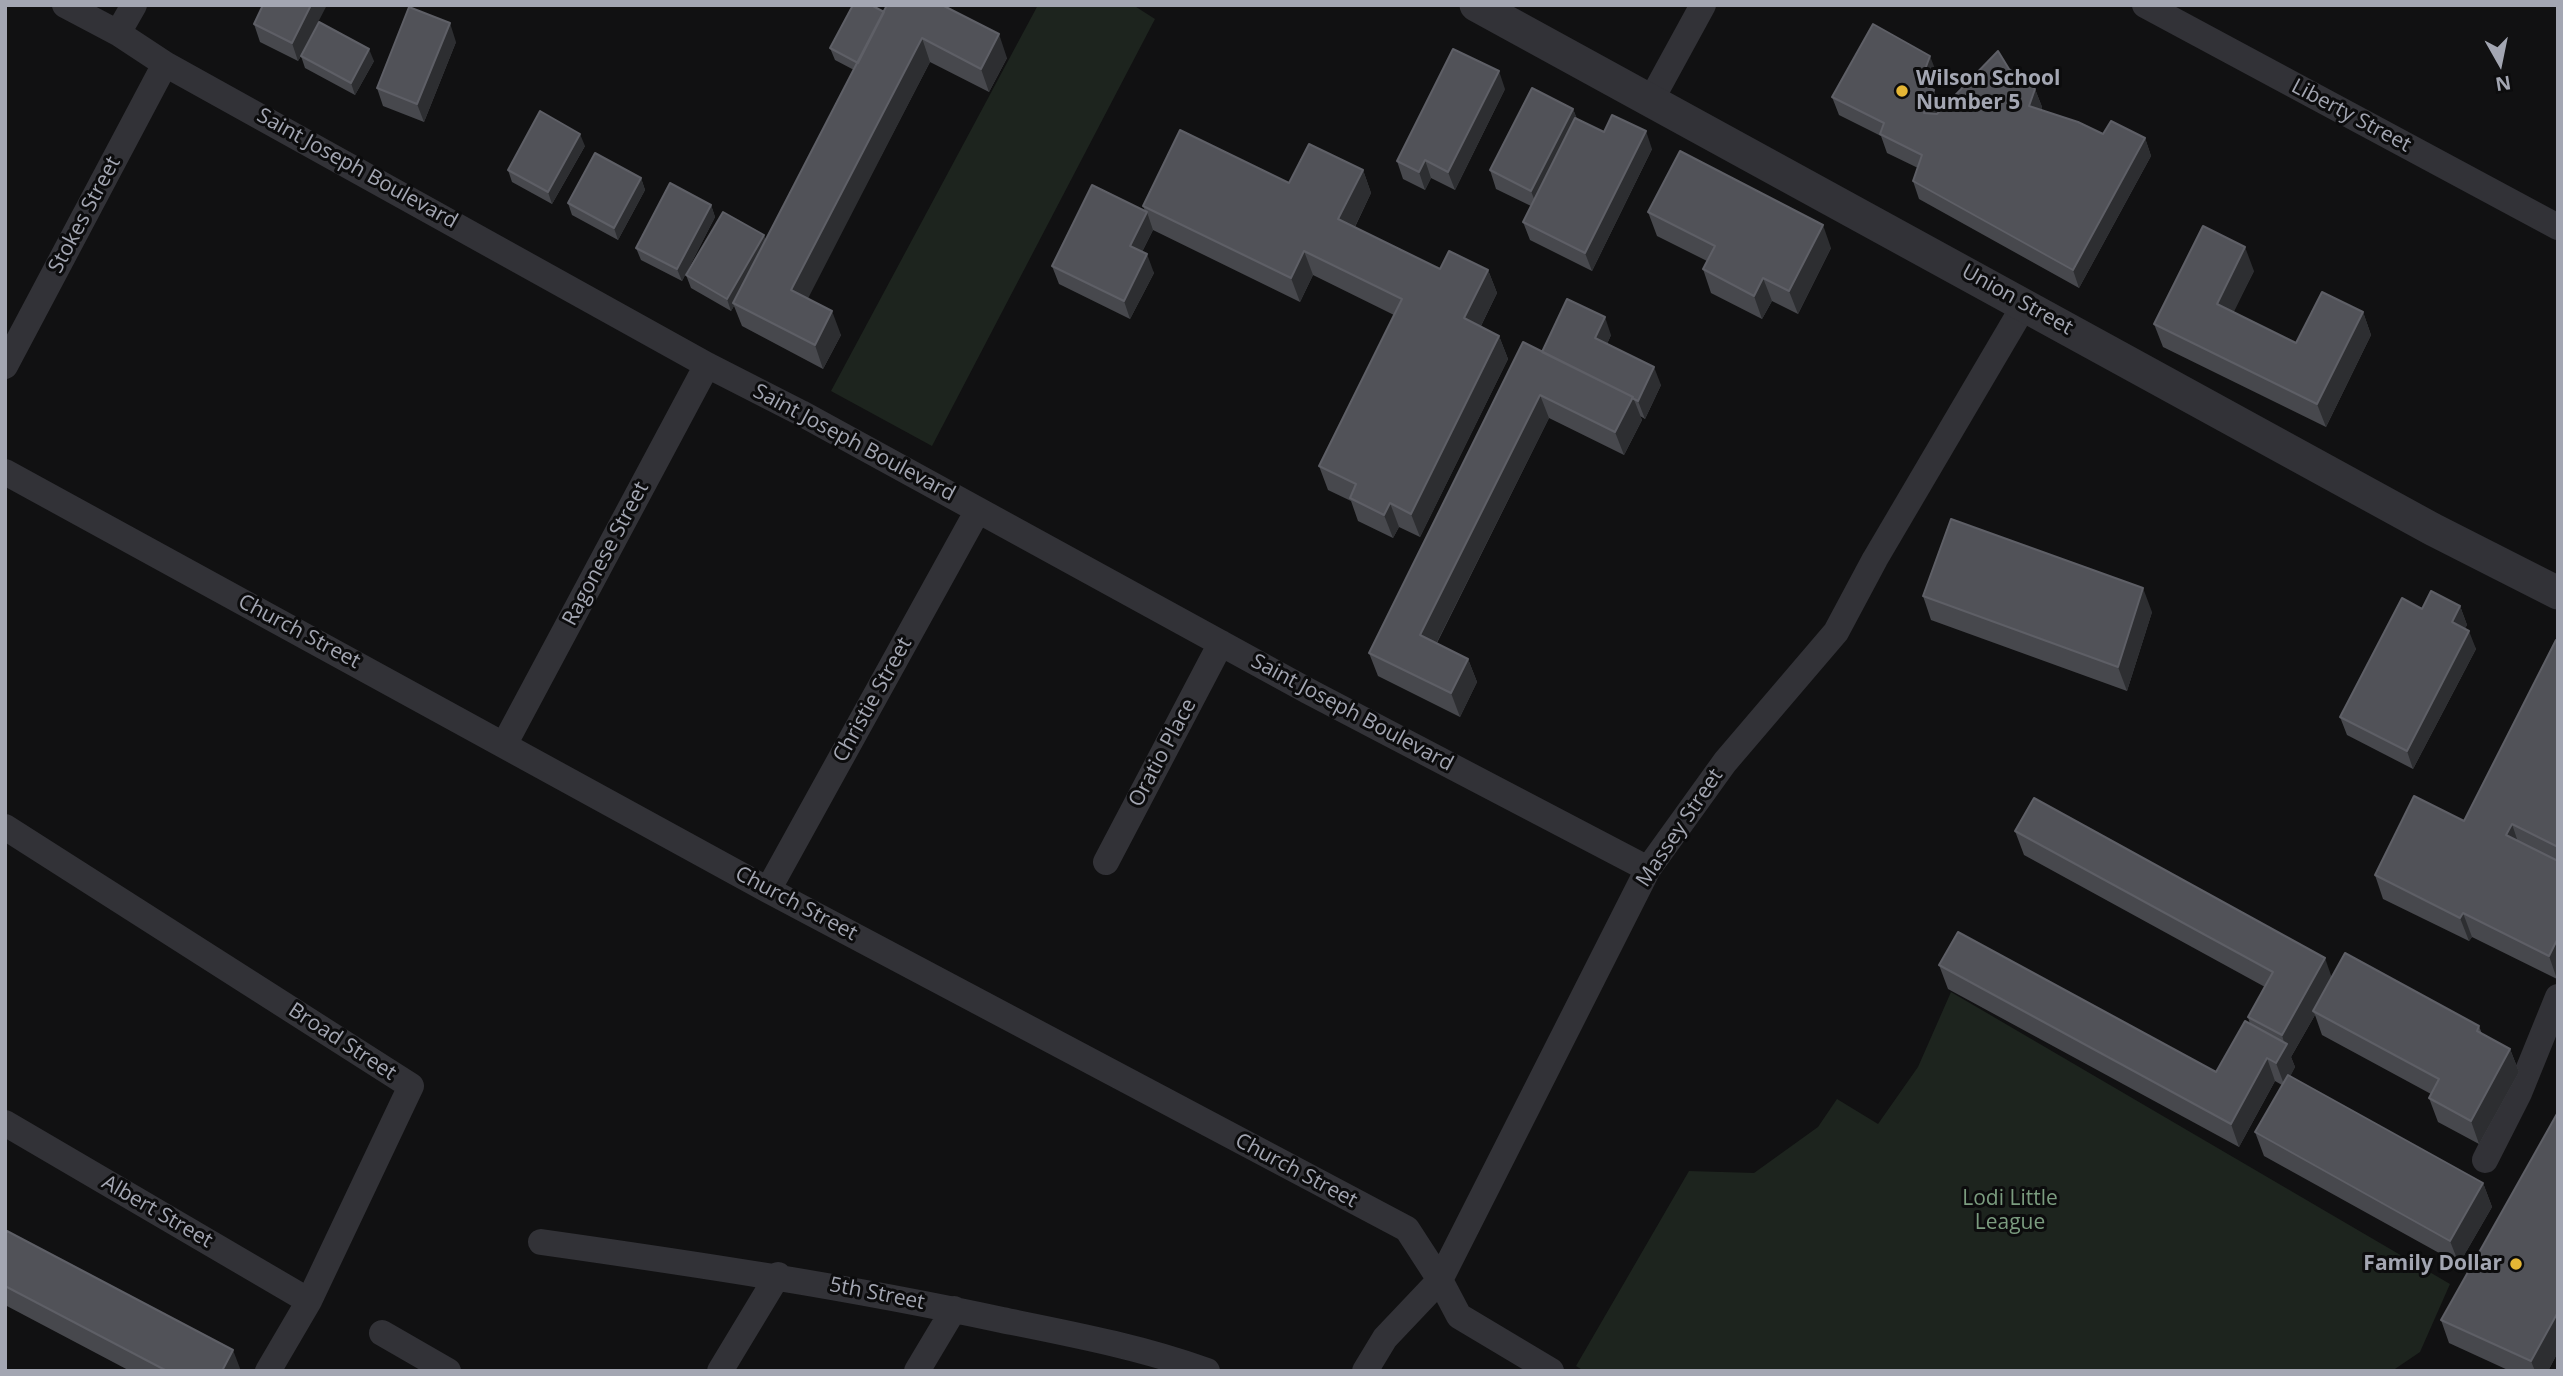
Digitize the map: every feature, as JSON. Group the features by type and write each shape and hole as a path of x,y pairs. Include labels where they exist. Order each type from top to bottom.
{"street":[{"name":"Saint Joseph Boulevard","path":"65,5 118,33 165,64 707,365 1221,643 1648,869"},
{"path":"118,33 134,5"},
{"name":"Union Street","path":"1476,5 2432,528 2558,593"},
{"path":"1650,102 1703,5"},
{"name":"Liberty Street","path":"2145,5 2558,227"},
{"name":"Stokes Street","path":"5,366 165,64"},
{"name":"Massey Street","path":"1365,1371 1385,1338 1440,1280 1648,869 1725,762 1836,632 1875,558 2025,304"},
{"name":"Ragonese Street","path":"505,743 707,365"},
{"name":"Church Street","path":"5,472 505,743 768,890 1407,1229 1440,1280 1459,1316 1551,1371"},
{"name":"Christie Street","path":"768,890 978,510"},
{"name":"Oratio Place","path":"1106,862 1221,643"},
{"name":"Broad Street","path":"5,827 411,1086 309,1301 268,1371"},
{"path":"2485,1160 2519,1093 2555,1003"},
{"name":"Albert Street","path":"5,1123 309,1301"},
{"name":"5th Street","path":"541,1242 778,1275 954,1309 1149,1362 1207,1371"},
{"path":"720,1371 778,1275"},
{"path":"917,1371 954,1309"},
{"path":"382,1333 447,1371"}],"green space":[{"path":"1038,5 1133,5 1155,19 932,446 831,391"},
{"name":"Lodi Little League","path":"1951,992 2450,1284 2420,1352 2392,1371 1584,1371 1576,1366 1689,1171 1754,1173 1818,1127 1837,1099 1878,1124 1918,1067"}],"building":[{"path":"263,5 311,5 292,43 254,24"},
{"path":"853,5 871,5 884,12 858,63 830,48"},
{"path":"887,5 942,5 999,34 981,69 922,38 791,290 832,311 815,345 733,303"},
{"path":"409,7 450,23 417,104 377,88"},
{"path":"319,22 369,49 351,83 301,56"},
{"path":"1873,24 1930,56 1920,83 1934,90 1924,113 1937,114 1998,51 2009,69 2035,89 2029,106 2078,122 2103,134 2111,121 2145,138 2073,270 1913,181 1922,155 1880,134 1884,123 1832,97"},
{"path":"1453,49 1499,71 1448,172 1425,160 1419,172 1397,161"},
{"path":"1532,88 1573,109 1531,191 1490,170"},
{"path":"540,111 580,134 548,192 508,170"},
{"path":"1612,115 1646,131 1585,253 1523,222 1575,118 1604,132"},
{"path":"1180,130 1289,183 1309,144 1363,170 1338,219 1440,269 1449,251 1488,270 1464,318 1499,336 1411,514 1390,503 1384,515 1350,498 1356,484 1319,466 1402,299 1304,251 1291,278 1143,206"},
{"path":"1680,151 1823,225 1789,291 1763,278 1754,296 1703,269 1715,246 1648,212"},
{"path":"595,153 641,178 614,228 568,203"},
{"path":"670,183 711,205 677,269 636,248"},
{"path":"1092,185 1147,212 1130,246 1147,254 1124,301 1052,266"},
{"path":"723,212 764,235 727,299 686,275"},
{"path":"2203,226 2245,247 2217,304 2296,343 2322,292 2363,312 2317,404 2154,324"},
{"path":"1567,299 1605,317 1595,338 1654,367 1638,401 1542,352"},
{"path":"1523,342 1633,397 1615,432 1540,395 1420,635 1468,659 1451,693 1369,653"},
{"path":"1951,519 2143,588 2118,667 1923,596"},
{"path":"2431,591 2460,606 2452,622 2469,631 2407,751 2340,717 2402,598 2422,609"},
{"path":"2556,640 2558,847 2512,824 2506,835 2558,861 2558,938 2549,956 2463,913 2460,918 2375,875 2414,796 2464,821"},
{"path":"2034,798 2325,958 2282,1035 2248,1017 2273,972 2015,831"},
{"path":"1958,932 2216,1072 2245,1021 2287,1044 2276,1063 2267,1058 2231,1124 1939,965"},
{"path":"2345,953 2479,1026 2477,1031 2510,1049 2471,1121 2429,1098 2439,1079 2313,1011"},
{"path":"2288,1075 2483,1183 2450,1241 2255,1132"},
{"path":"2558,1112 2558,1312 2531,1361 2441,1320"},
{"path":"7,1231 233,1350 222,1371 167,1371 5,1286"}],"place":[{"name":"Wilson School Number 5","path":"1902,91"},
{"name":"Family Dollar","path":"2516,1264"}]}
